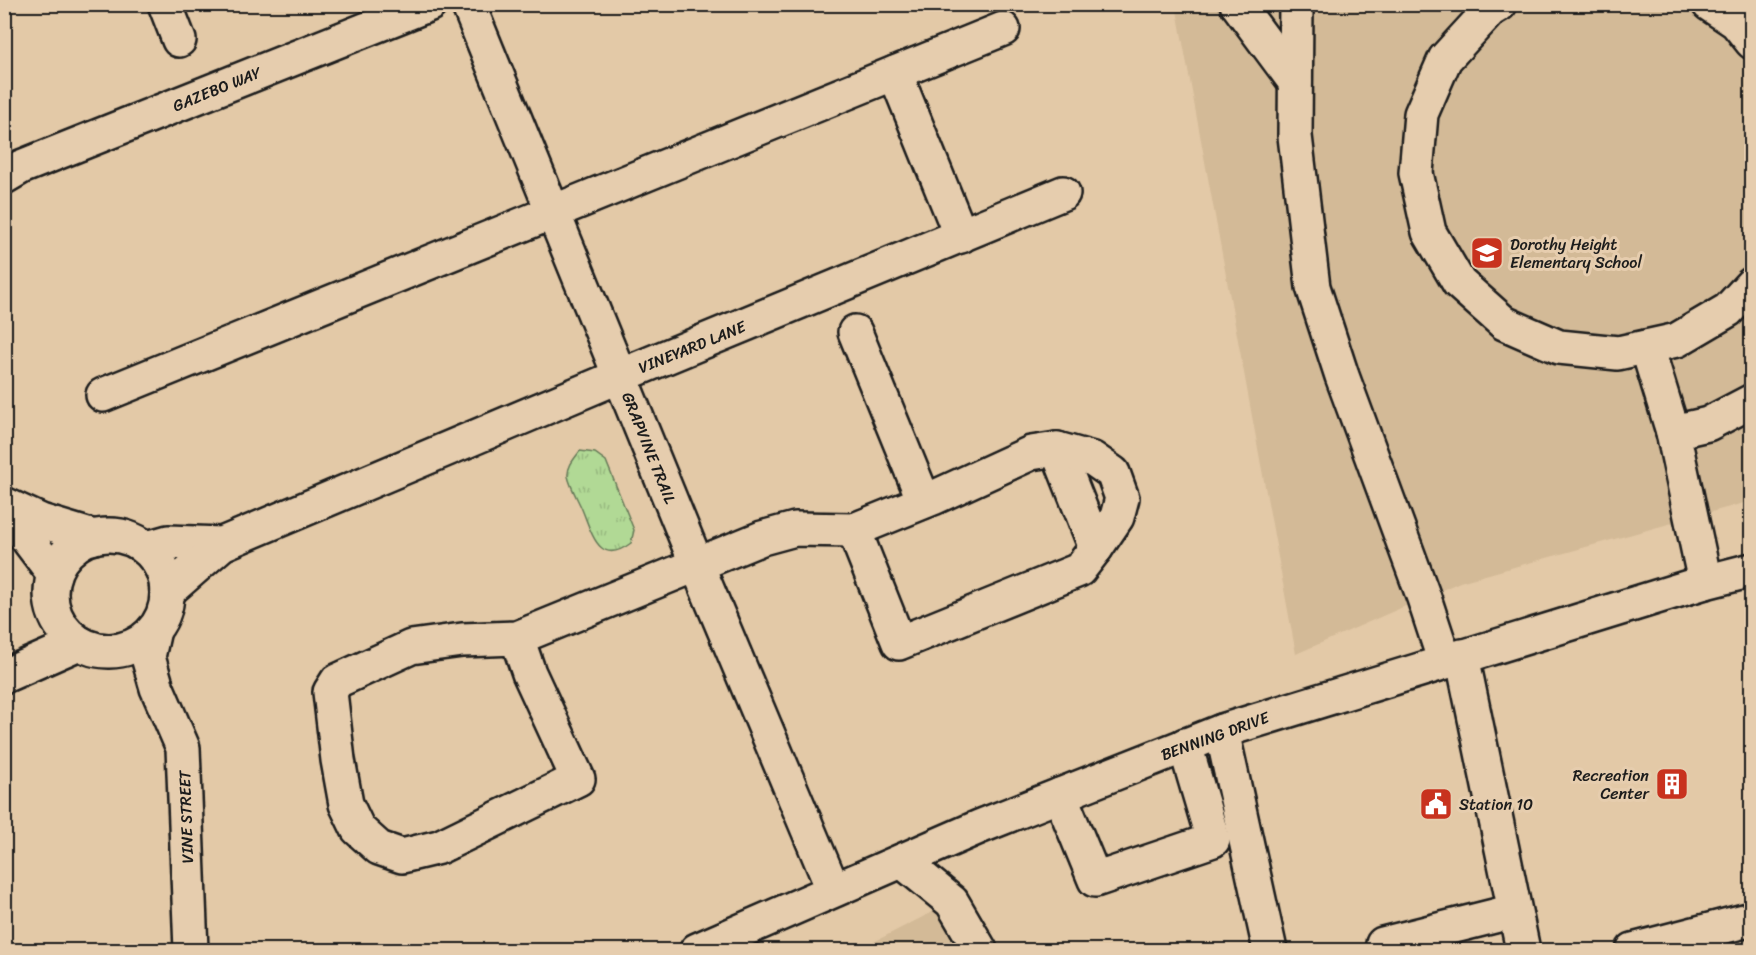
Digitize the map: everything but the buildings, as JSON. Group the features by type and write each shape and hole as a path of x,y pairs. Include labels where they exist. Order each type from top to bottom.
{"street":[{"path":"165,4 179,40"},
{"name":"GAZEBO WAY","path":"4,177 21,168 430,4"},
{"name":"GRAPVINE TRAIL","path":"468,4 697,566 833,890"},
{"path":"1237,4 1295,82"},
{"path":"1296,4 1295,136 1313,287 1342,376 1424,598 1454,659 1522,951"},
{"path":"1500,4 1490,10 1445,59 1421,114 1416,173 1429,232 1459,283 1504,323 1559,347 1618,353 1677,340 1728,310 1752,284"},
{"path":"1709,4 1736,22 1752,42"},
{"path":"103,395 1002,29"},
{"path":"895,73 961,236"},
{"name":"VINEYARD LANE","path":"167,592 222,544 620,376 1063,194"},
{"path":"855,332 924,501"},
{"path":"1647,347 1673,432 1705,582"},
{"path":"1673,432 1708,424 1752,401"},
{"path":"1057,449 1096,548"},
{"path":"517,638 529,673 578,780 439,848 402,856 379,848 358,829 346,804 330,692 337,681 411,647 462,640 517,638 762,538 795,529 854,530 1031,453 1057,449 1093,459 1113,473 1122,498 1117,517 1079,570 899,643 854,530"},
{"path":"4,506 41,521 94,537"},
{"path":"4,506 54,574"},
{"path":"120,650 98,650 79,643 64,630 55,613 51,593 54,574 63,557 77,544 94,537 113,535 131,539 147,548"},
{"name":"VINEYARD LANE","path":"147,548 168,542 222,544"},
{"name":"VINE STREET","path":"147,548 159,563 166,580 167,599 162,617 153,630 136,645 120,650 158,688"},
{"name":"BENNING DRIVE","path":"697,951 979,827 1222,730 1705,582 1752,570"},
{"path":"4,675 55,613"},
{"name":"VINE STREET","path":"153,630 148,657 183,748 191,951"},
{"path":"4,675 79,643"},
{"path":"1222,730 1270,951"},
{"path":"1060,795 1095,880 1213,840 1185,745"},
{"path":"902,861 952,902 980,951"},
{"path":"1383,944 1514,911"},
{"path":"1633,951 1752,919"}],"shaded area":[{"name":"Dorothy Height Elementary School","path":"1176,5 1751,5 1751,501 1460,582 1296,654"},
{"path":"952,902 979,950 858,950"}],"green space":[{"path":"580,451 595,453 606,461 634,530 631,543 620,550 611,551 598,544 572,488 568,476 569,469"}],"place":[{"name":"Dorothy Height Elementary School","path":"1487,253"},
{"name":"Recreation Center","path":"1672,784"},
{"name":"Station 10","path":"1436,804"}]}
